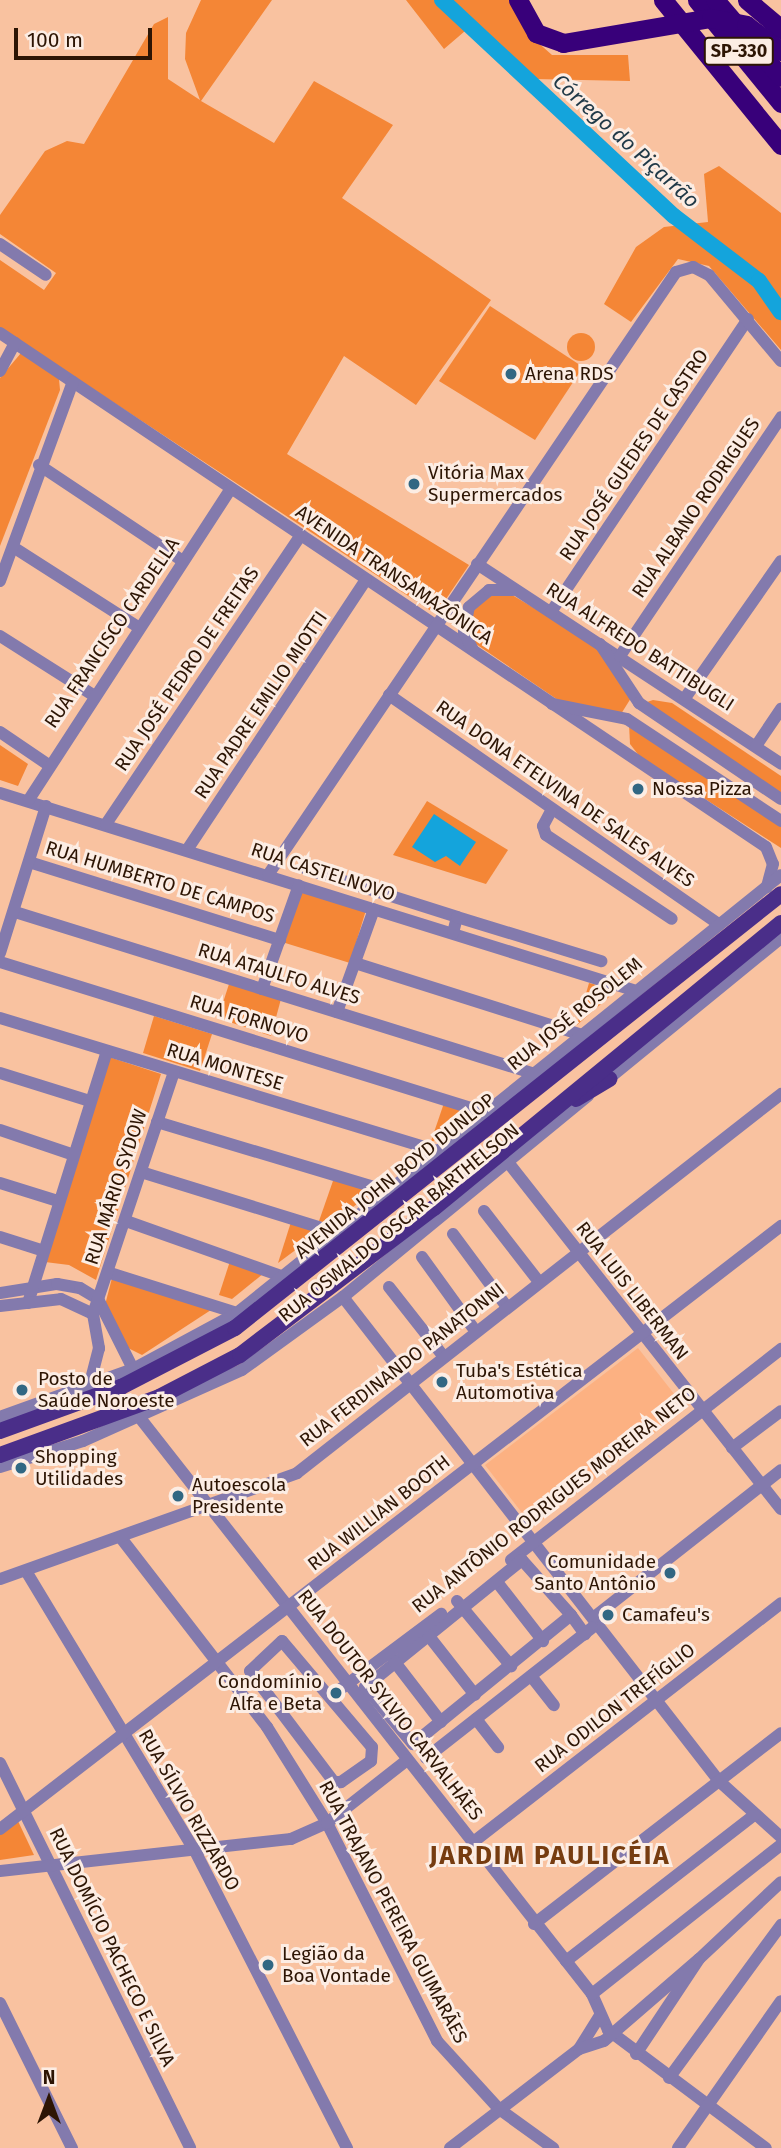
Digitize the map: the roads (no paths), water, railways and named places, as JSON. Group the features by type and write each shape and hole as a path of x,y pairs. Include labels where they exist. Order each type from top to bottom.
{"highway":[{"path":"518,0 536,33 563,43 711,18 746,25 781,51"},
{"path":"657,0 675,16"},
{"path":"663,0 781,145"},
{"name":"SP-330","path":"697,0 781,103"},
{"name":"SP-330","path":"715,0 781,77"},
{"path":"747,0 781,29"}],"main road":[{"name":"AVENIDA JOHN BOYD DUNLOP","path":"0,1431 121,1387 235,1328 774,891"},
{"path":"0,1455 159,1397 240,1355 781,923"},
{"path":"526,1129 610,1079"}],"street":[{"path":"0,244 46,275"},
{"path":"268,874 673,275 693,267 709,275 781,361"},
{"name":"RUA JOSÉ GUEDES DE CASTRO","path":"551,612 748,320"},
{"name":"AVENIDA TRANSAMAZÔNICA","path":"0,333 766,847 773,864 774,891"},
{"path":"0,371 15,343"},
{"path":"0,581 39,465 73,382"},
{"name":"RUA ALBANO RODRIGUES","path":"620,656 781,417"},
{"path":"39,465 183,561"},
{"name":"RUA FRANCISCO CARDELLA","path":"28,801 47,764 231,489"},
{"name":"RUA JOSÉ PEDRO DE FREITAS","path":"106,824 301,535"},
{"path":"13,547 138,627"},
{"path":"685,698 781,561"},
{"name":"RUA ALFREDO BATTIBUGLI","path":"477,564 685,698 781,764"},
{"name":"RUA PADRE EMILIO MIOTTI","path":"187,850 366,580"},
{"path":"477,654 464,632 478,597 502,587 526,595"},
{"path":"0,636 93,695"},
{"path":"600,644 639,703 781,799"},
{"name":"RUA DONA ETELVINA DE SALES ALVES","path":"388,695 551,811 719,924"},
{"path":"552,704 627,719 781,821"},
{"path":"756,746 781,709"},
{"path":"0,732 47,764"},
{"name":"RUA CASTELNOVO","path":"0,793 633,989"},
{"path":"0,953 46,807"},
{"path":"551,811 543,826 546,835 672,919"},
{"name":"RUA HUMBERTO DE CAMPOS","path":"29,862 280,940"},
{"path":"306,870 601,961"},
{"name":"RUA JOSÉ ROSOLEM","path":"0,1417 133,1369 237,1313 440,1152 633,989 719,924 774,891 781,875"},
{"path":"262,989 299,885"},
{"path":"337,1012 374,909"},
{"name":"RUA ATAULFO ALVES","path":"15,912 532,1073"},
{"path":"453,933 457,917"},
{"name":"RUA OSWALDO OSCAR BARTHELSON","path":"0,1467 140,1418 242,1370 344,1297 781,938"},
{"name":"RUA FORNOVO","path":"0,962 487,1113"},
{"path":"355,963 579,1034"},
{"name":"RUA MONTESE","path":"0,1018 440,1152"},
{"path":"28,1303 55,1200 107,1051"},
{"name":"RUA MÁRIO SYDOW","path":"93,1314 110,1273 174,1072"},
{"path":"0,1073 90,1101"},
{"name":"RUA FERDINANDO PANATONNI","path":"0,1579 210,1507 297,1473 781,1094"},
{"path":"157,1122 391,1192"},
{"path":"0,1130 71,1154"},
{"name":"RUA LUIS LIBERMAN","path":"507,1161 760,1486 781,1508"},
{"path":"141,1172 338,1233"},
{"path":"0,1183 55,1200"},
{"path":"484,1211 539,1282"},
{"path":"126,1221 284,1277"},
{"name":"RUA WILLIAN BOOTH","path":"0,1829 781,1226"},
{"path":"453,1234 507,1307"},
{"path":"0,1237 41,1250"},
{"path":"422,1258 476,1332"},
{"path":"110,1273 237,1313"},
{"path":"0,1293 67,1285 98,1300 133,1369"},
{"path":"389,1287 444,1357"},
{"path":"344,1297 719,1781 781,1837"},
{"path":"0,1306 61,1299 93,1314 99,1348 89,1387"},
{"name":"RUA ANTÔNIO RODRIGUES MOREIRA NETO","path":"334,1694 460,1604 781,1349"},
{"path":"732,1448 781,1411"},
{"name":"RUA DOUTOR SYLVIO CARVALHÃES","path":"140,1418 351,1682 407,1760 592,1994 599,2017 612,2033 636,2054 766,2148"},
{"path":"426,1758 586,1633 595,1621 781,1470"},
{"name":"RUA TRAJANO PEREIRA GUIMARÃES","path":"121,1538 218,1663 327,1824 437,2041 499,2109 553,2148"},
{"path":"571,1615 543,1641 413,1744 403,1738 365,1685 428,1635 460,1604 526,1560 586,1633"},
{"name":"RUA SÍLVIO RIZZARDO","path":"26,1571 123,1736 194,1849 347,2148"},
{"path":"497,1581 543,1641"},
{"name":"RUA ODILON TREFÍGLIO","path":"472,1843 781,1602"},
{"path":"460,1604 511,1665"},
{"path":"428,1635 475,1695"},
{"path":"287,1641 334,1694 373,1752 372,1761 338,1783 249,1667 287,1641"},
{"path":"394,1661 442,1722"},
{"path":"531,1676 554,1705"},
{"path":"476,1719 498,1747"},
{"path":"534,1924 781,1733"},
{"path":"0,1871 50,1862 283,1840 327,1824 407,1760"},
{"name":"RUA DOMÍCIO PACHECO E SILVA","path":"0,1763 190,2148"},
{"path":"566,1961 754,1815"},
{"path":"592,1994 781,1845"},
{"path":"450,2148 579,2049 612,2033 699,1959 781,1882"},
{"path":"669,2078 781,1925"},
{"path":"636,2054 699,1959"},
{"path":"678,2148 781,2001"},
{"path":"0,2003 72,2148"},
{"path":"579,2049 599,2017"}],"water":[{"path":"434,814 476,842 460,866 446,856 435,862 412,847"}],"waterway":[{"name":"Córrego do Piçarrão","path":"442,0 674,216 759,281 781,312"}],"place":[{"name":"Arena RDS","path":"511,374"},
{"name":"Vitória Max Supermercados","path":"414,484"},
{"name":"Nossa Pizza","path":"638,789"},
{"name":"Tuba's Estética Automotiva","path":"442,1382"},
{"name":"Posto de Saúde Noroeste","path":"22,1390"},
{"name":"Shopping Utilidades","path":"21,1468"},
{"name":"Autoescola Presidente","path":"178,1496"},
{"name":"Comunidade Santo Antônio","path":"670,1573"},
{"name":"Camafeu's","path":"608,1615"},
{"name":"Condomínio Alfa e Beta","path":"336,1693"},
{"name":"Legião da Boa Vontade","path":"268,1965"}],"district":[{"name":"JARDIM PAULICÉIA","path":"550,1856"}]}
